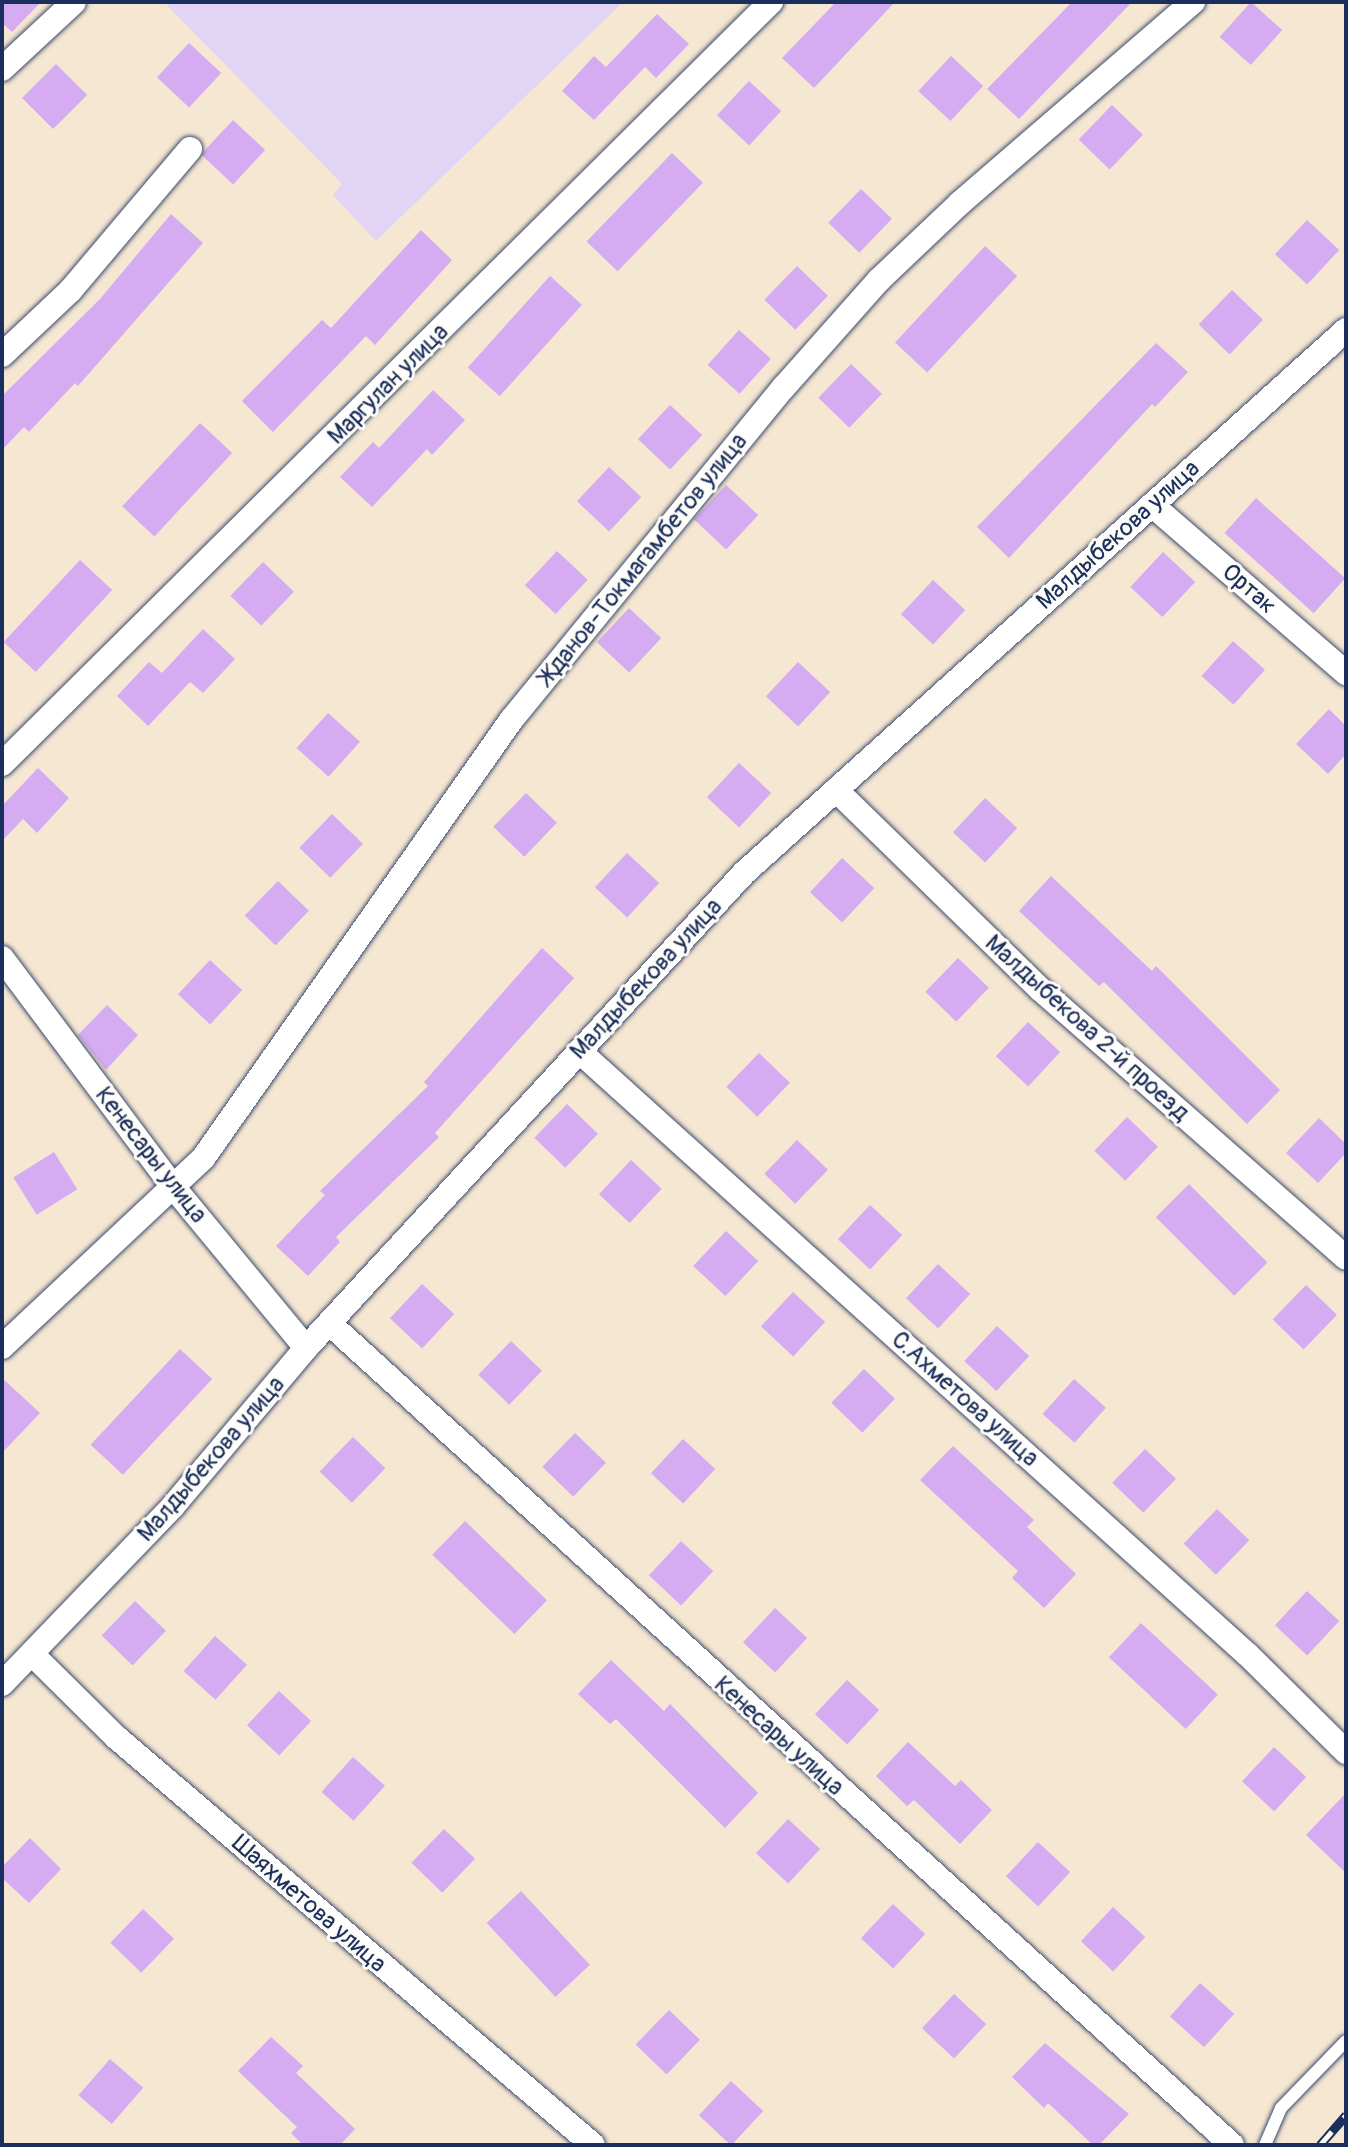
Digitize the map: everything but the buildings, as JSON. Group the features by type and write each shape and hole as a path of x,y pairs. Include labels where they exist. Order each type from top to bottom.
{"street":[{"path":"2,69 74,2"},
{"name":"Маргулан улица","path":"2,764 771,2"},
{"name":"Жданов-Токмагамбетов улица","path":"2,1347 175,1189 204,1157 512,719 784,387 879,280 960,203 1046,134 1193,2"},
{"path":"2,355 70,291 190,149"},
{"name":"Малдыбекова улица","path":"2,1684 173,1506 306,1348 744,873 1346,330"},
{"name":"Ортак","path":"1152,505 1346,673"},
{"name":"Малдыбекова 2-й проезд","path":"836,790 1040,989 1346,1258"},
{"name":"Кенесары улица","path":"2,958 175,1189 306,1348"},
{"name":"С.Ахметова улица","path":"579,1051 1248,1655 1346,1752"},
{"name":"Кенесары улица","path":"329,1323 1232,2145"},
{"name":"Шаяхметова улица","path":"33,1655 117,1738 593,2145"}],"lane":[{"path":"1265,2145 1281,2108 1346,2041"}],"shaded area":[{"path":"164,2 623,2 376,241 333,195 342,184"}],"railway":[{"path":"1320,2145 1346,2115"}]}
